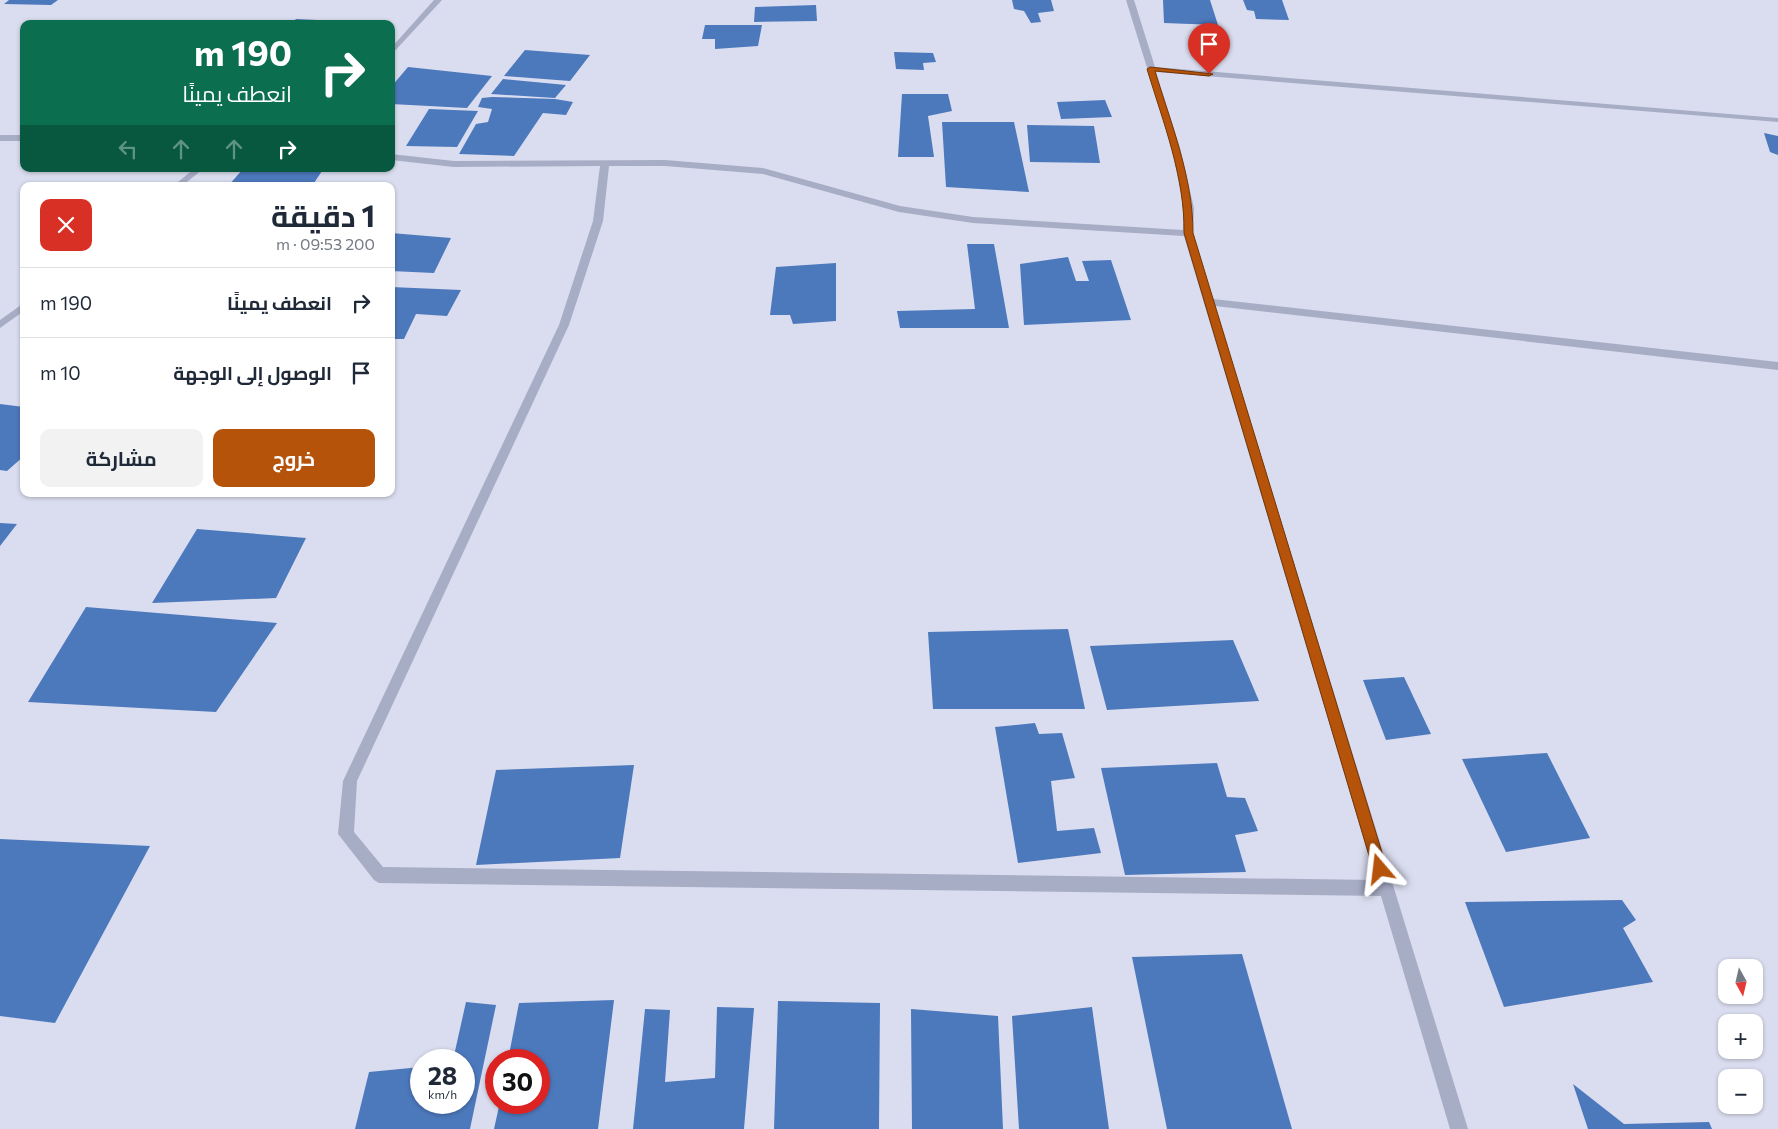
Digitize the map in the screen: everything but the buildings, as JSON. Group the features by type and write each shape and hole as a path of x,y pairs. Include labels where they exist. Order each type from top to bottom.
{"street":[{"path":"395,49 438,0"},
{"path":"1130,0 1176,148 1189,208 1188,233 1458,1129"},
{"path":"1150,69 1778,120"},
{"path":"0,138 20,138"},
{"path":"395,157 454,164 665,163 763,171 899,209 973,220 1188,233"},
{"path":"605,163 598,221 564,325 350,781 346,834 379,874 1386,888"},
{"path":"182,182 195,172"},
{"path":"1209,302 1778,366"},
{"path":"0,325 20,309"}],"route":[{"path":"1209,74 1150,69 1176,148 1189,208 1188,233 1380,869"}]}
